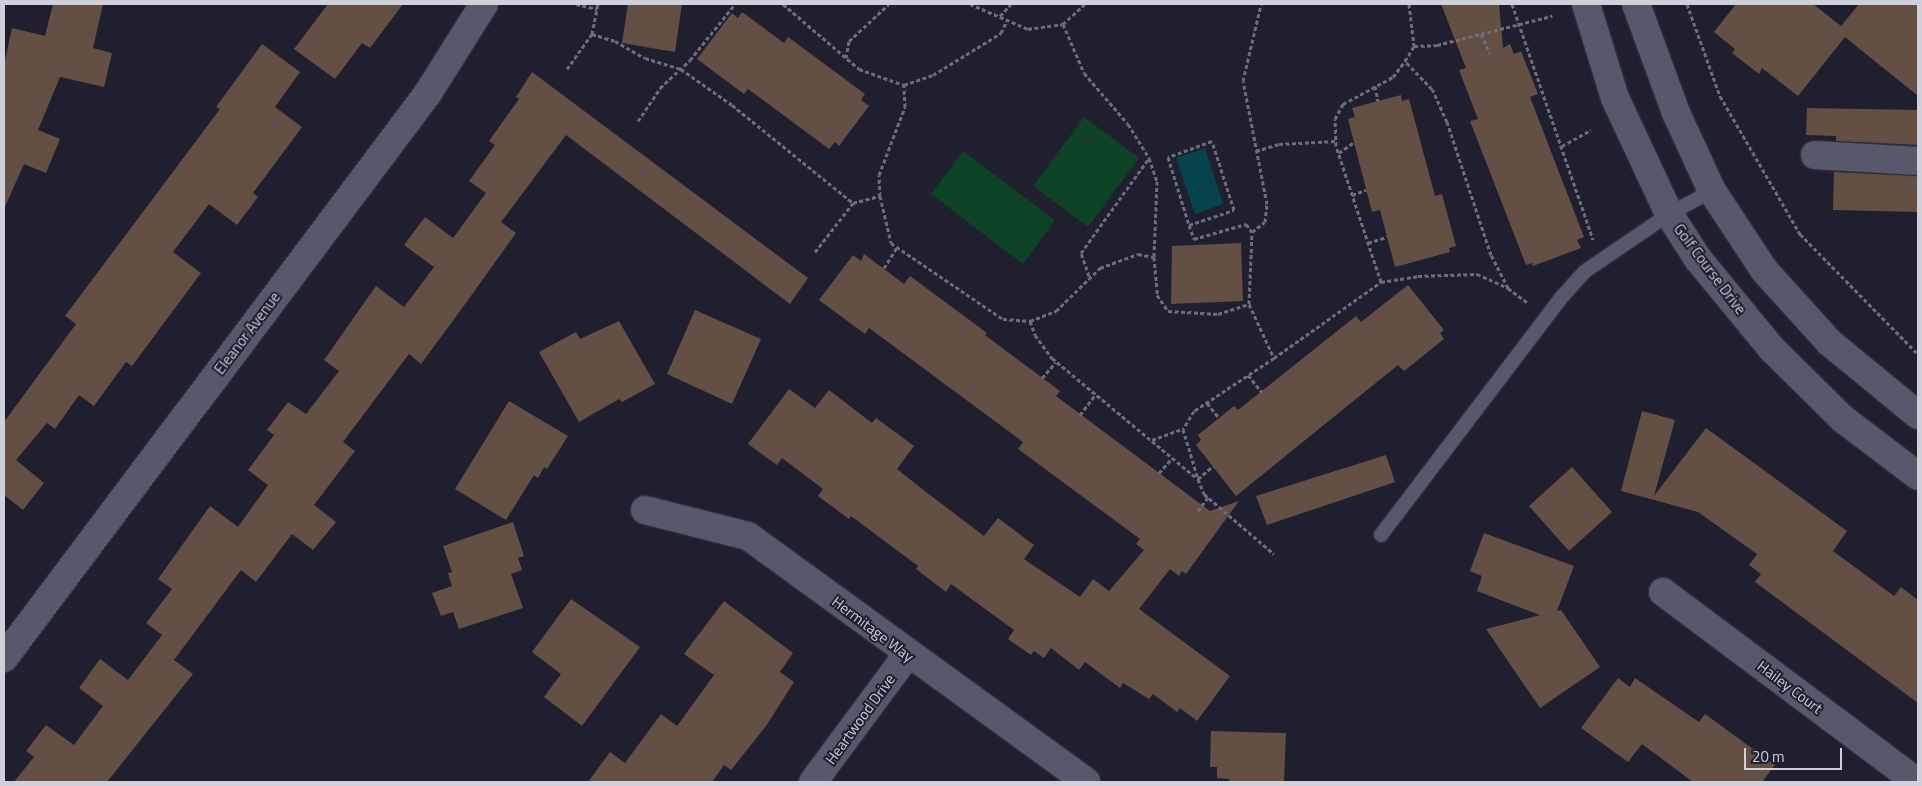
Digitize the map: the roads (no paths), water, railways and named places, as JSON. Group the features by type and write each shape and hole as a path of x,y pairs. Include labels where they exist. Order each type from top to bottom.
{"street":[{"name":"Eleanor Avenue","path":"4,658 428,93 484,4"},
{"name":"Golf Course Drive","path":"1586,4 1615,98 1669,214 1717,284 1772,349 1843,419 1918,476"},
{"path":"1636,4 1676,114 1712,191 1764,270 1829,342 1918,415"},
{"path":"1815,155 1918,161"},
{"name":"Hermitage Way","path":"645,510 748,536 907,655 1086,782"},
{"name":"Hailey Court","path":"1663,592 1917,782"},
{"name":"Heartwood Drive","path":"813,782 907,655"}],"lane":[{"path":"1381,535 1560,299 1584,272 1669,214 1712,191"}]}
